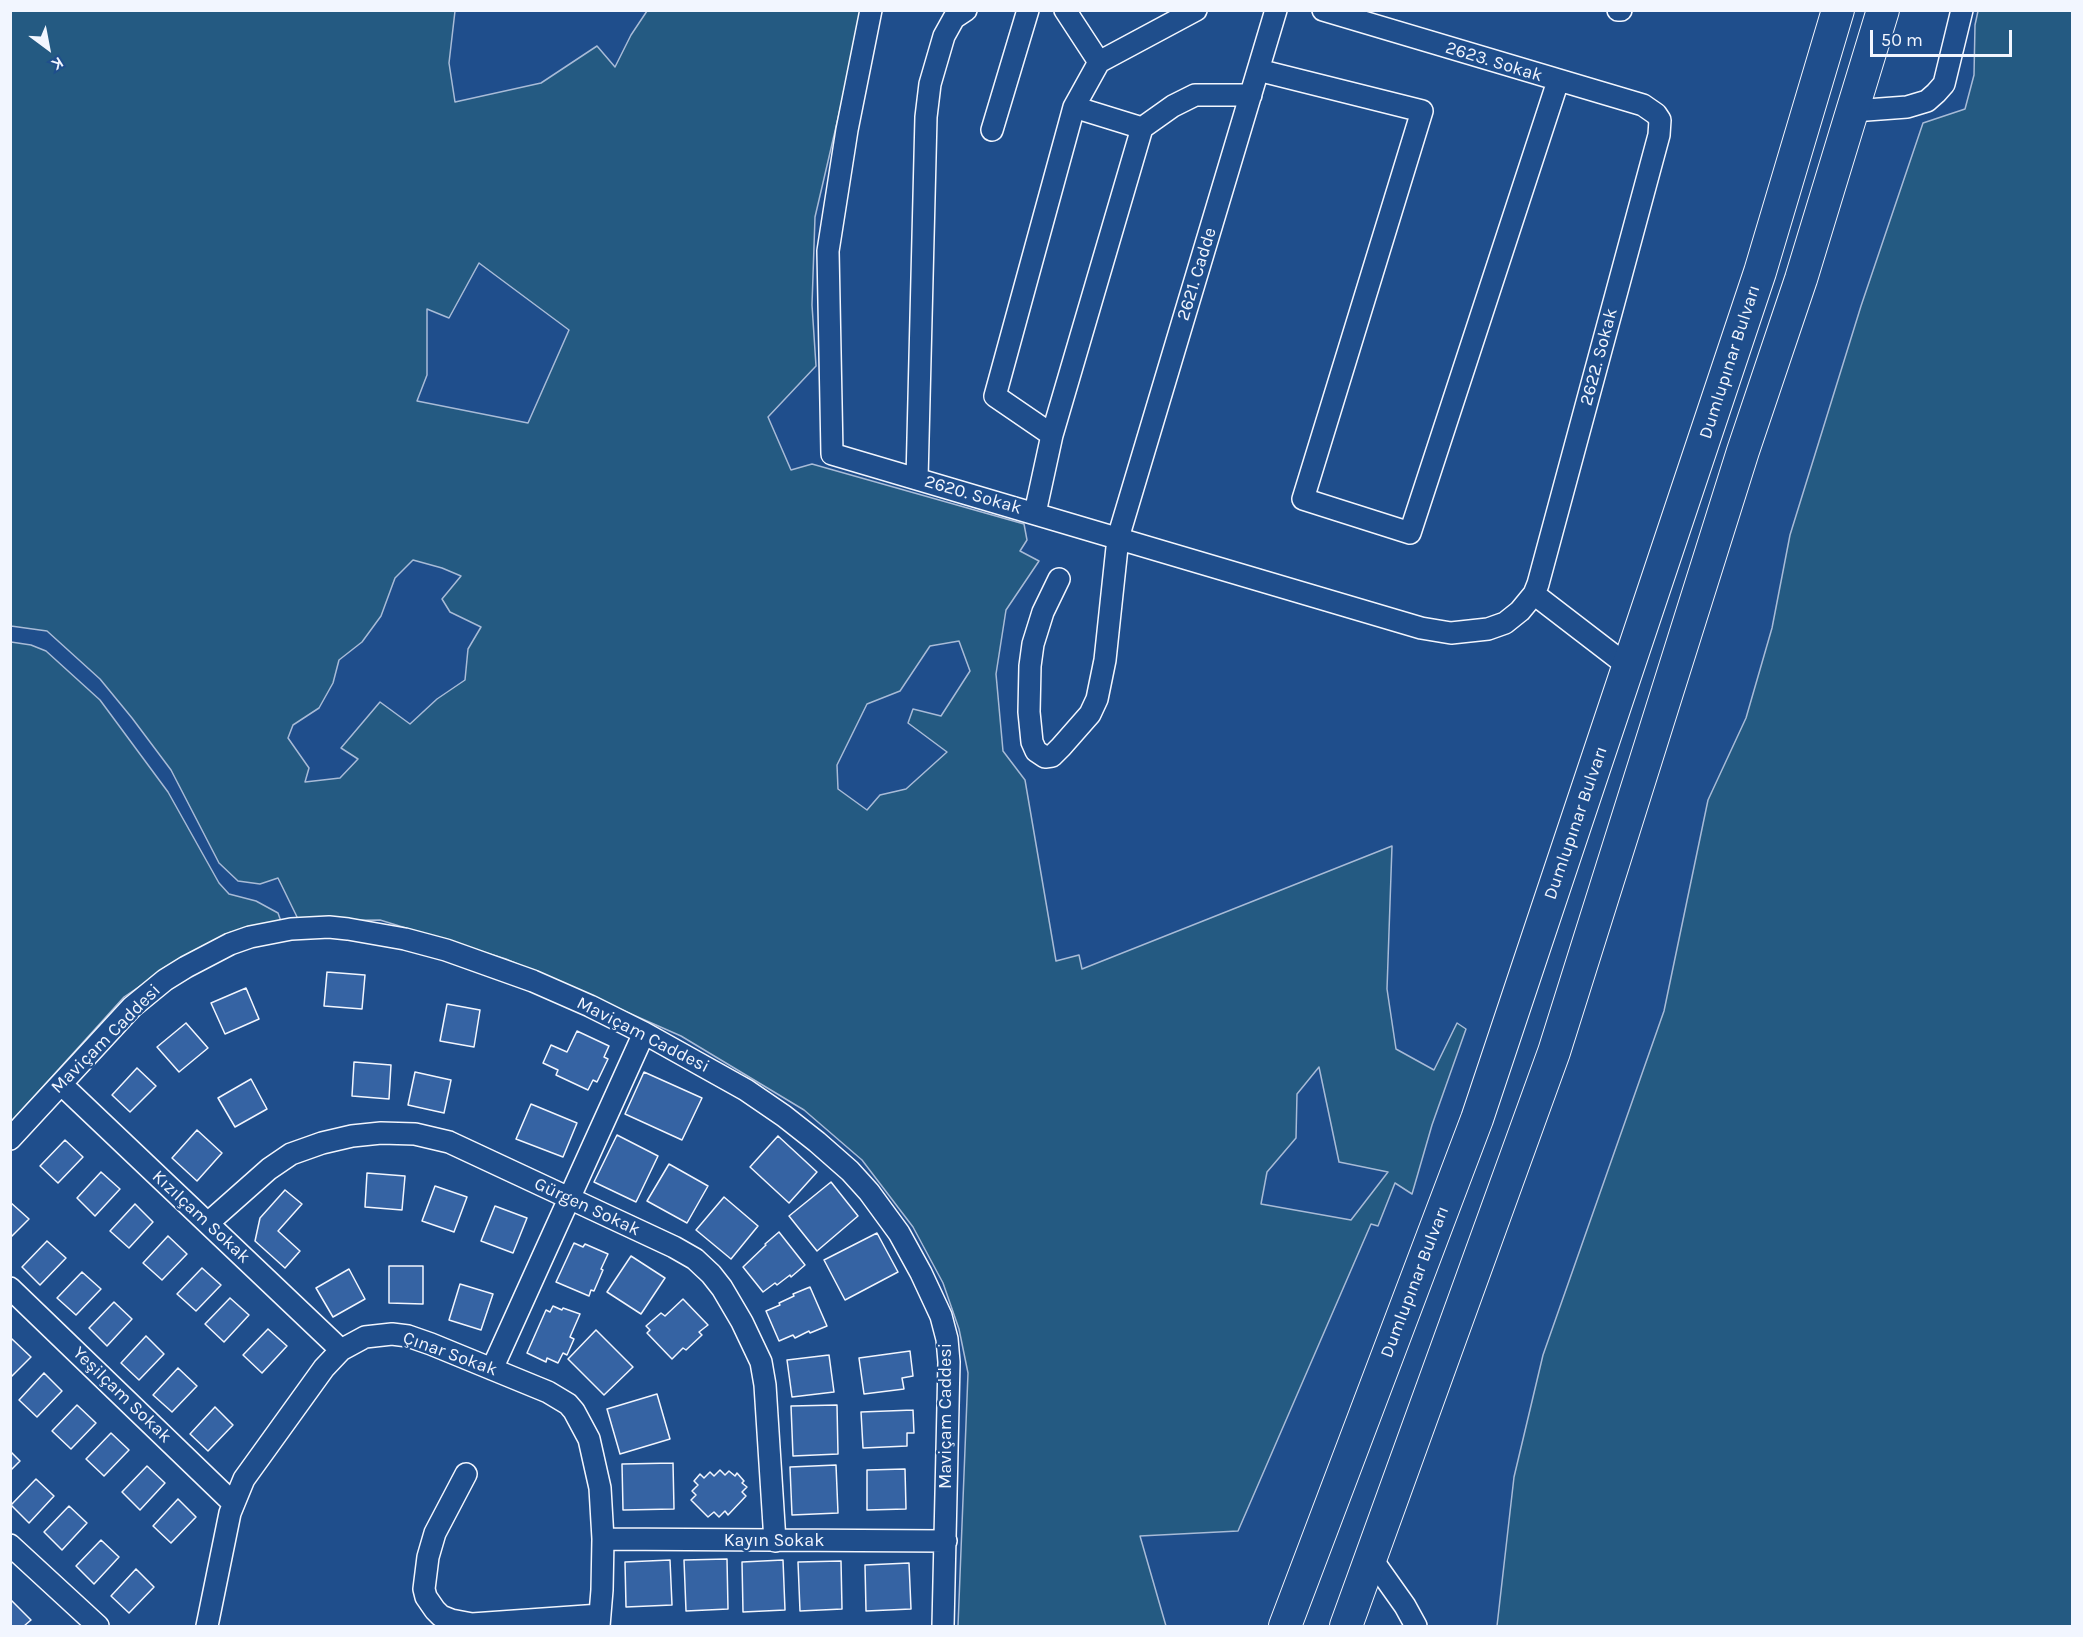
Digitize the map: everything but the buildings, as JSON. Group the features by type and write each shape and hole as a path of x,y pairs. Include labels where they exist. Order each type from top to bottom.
{"highway":[{"name":"Dumlupınar Bulvarı","path":"1285,1626 1477,1119 1760,272 1838,10"},
{"path":"1346,1626 1554,1052 1740,462 1801,279 1883,10"}],"street":[{"name":"2620. Sokak","path":"871,10 849,118 828,251 832,454 1431,630 1469,632 1496,626 1512,619 1534,594"},
{"path":"917,479 926,117 934,66 944,36 954,18 966,10"},
{"path":"992,130 1028,10"},
{"path":"1065,10 1099,62"},
{"path":"1052,435 995,396 1074,107 1099,62 1196,10"},
{"name":"2621. Cadde","path":"1059,579 1043,612 1033,644 1030,666 1029,711 1032,742 1036,751 1045,757 1052,756 1061,747 1090,714 1097,699 1105,660 1118,538 1276,10"},
{"name":"2623. Sokak","path":"1323,10 1642,105 1656,114 1660,120"},
{"path":"1853,111 1907,107 1927,100 1936,93 1944,84 1962,10"},
{"path":"1258,70 1422,111 1303,499 1410,532 1558,81"},
{"path":"1035,513 1052,435 1142,128 1173,106 1195,95 1251,95"},
{"path":"1074,107 1142,128"},
{"name":"2622. Sokak","path":"1534,594 1542,573 1653,158 1660,120"},
{"path":"1534,594 1629,667"},
{"name":"Maviçam Caddesi","path":"10,1139 132,1007 165,980 230,944 250,937 291,929 329,927 348,929 405,939 446,950 533,981 644,1033 746,1090 817,1142 850,1171 869,1192 911,1253 941,1316 947,1339 949,1362 943,1626"},
{"path":"492,1369 644,1033"},
{"name":"Kızılçam Sokak","path":"61,1084 341,1350"},
{"name":"Gürgen Sokak","path":"208,1223 269,1168 291,1154 337,1139 381,1133 415,1134 449,1142 674,1247 695,1259 711,1274 732,1304 761,1362 765,1385 775,1541"},
{"name":"Yeşilçam Sokak","path":"10,1288 233,1503"},
{"name":"Çınar Sokak","path":"207,1626 233,1503 254,1465 324,1368 341,1350 365,1337 392,1334 420,1340 560,1398 568,1404 589,1440 600,1488 603,1539 599,1621"},
{"path":"466,1474 435,1533 428,1557 424,1589 435,1610 441,1616 451,1620 472,1624 599,1621"},
{"name":"Kayın Sokak","path":"603,1539 946,1541"},
{"path":"10,1545 98,1626"},
{"path":"1371,1558 1405,1606 1416,1626"}],"shaded area":[{"path":"11,11 455,11 449,63 455,102 541,83 597,46 615,67 631,35 647,11 863,11 815,217 812,305 816,366 768,417 791,470 812,464 1024,524 1027,540 1020,551 1039,561 1006,610 996,674 1003,751 1025,780 1056,961 1079,955 1082,969 1392,846 1387,989 1396,1049 1434,1070 1457,1023 1466,1029 1432,1125 1412,1194 1395,1183 1378,1226 1371,1224 1238,1531 1140,1536 1166,1626 958,1626 968,1373 959,1329 943,1283 913,1227 862,1160 804,1110 681,1036 506,959 380,920 299,921 278,878 260,884 238,881 219,863 171,770 100,679 47,631 11,626","holes":["479,263 569,330 528,423 417,401 427,375 427,309 449,318","413,560 461,576 442,599 450,612 481,627 468,649 465,680 437,699 410,724 380,702 341,748 358,759 340,778 305,782 309,768 288,738 293,725 319,708 333,683 339,660 362,642 381,616 395,578","959,641 970,671 941,716 913,709 908,723 947,752 906,789 880,795 867,810 838,789 837,765 867,704 900,691 930,646","1319,1067 1339,1162 1388,1172 1351,1220 1261,1204 1267,1172 1296,1138 1297,1094"]},
{"path":"1978,11 2072,11 2072,1626 1497,1626 1514,1477 1543,1355 1664,1011 1708,800 1746,718 1772,628 1790,535 1861,306 1923,123 1965,109 1974,75 1975,25"},
{"path":"11,642 31,645 46,651 100,700 168,792 219,883 229,894 256,901 278,913 283,927 231,932 184,956 124,997 11,1122"}]}
